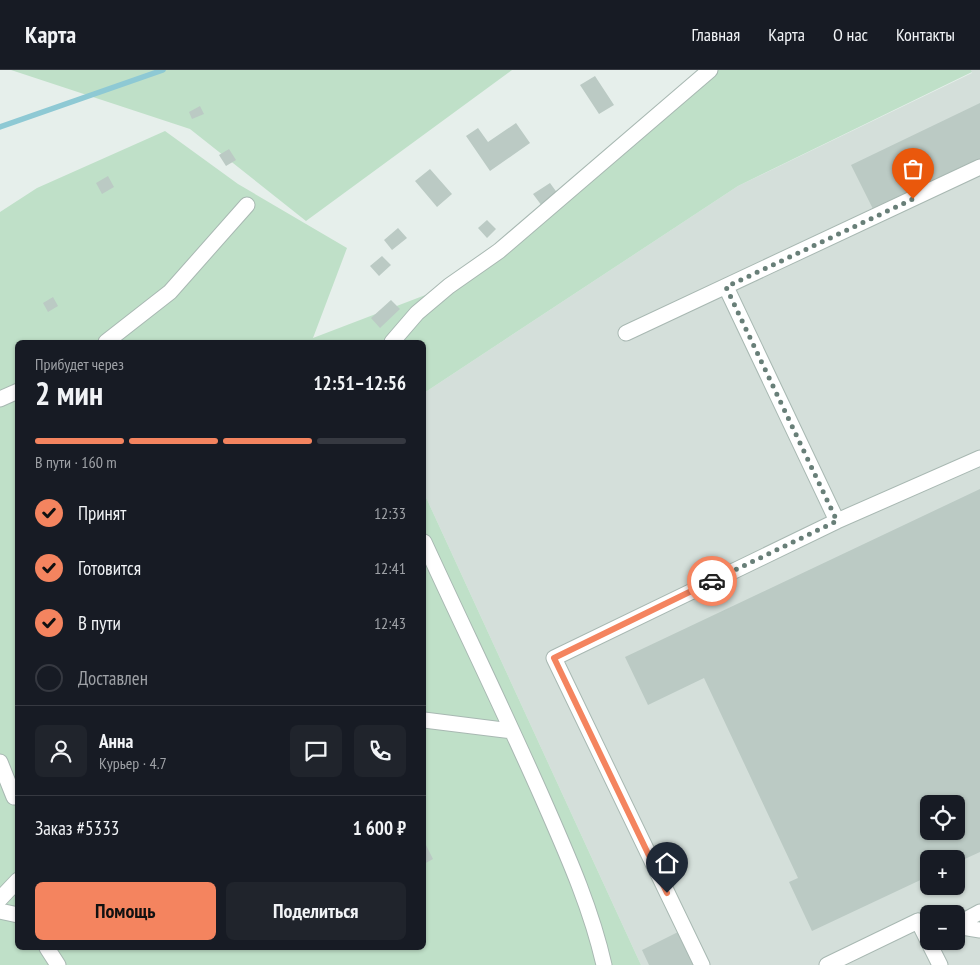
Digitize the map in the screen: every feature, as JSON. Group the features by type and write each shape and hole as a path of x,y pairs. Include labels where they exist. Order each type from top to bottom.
{"street":[{"path":"394,340 417,313 449,286 499,251 710,70"},
{"path":"626,333 980,167"},
{"path":"109,340 170,292 247,204"},
{"path":"726,287 837,521"},
{"path":"0,399 15,392"},
{"path":"702,965 554,658 837,521 980,458"},
{"path":"426,546 563,845 584,898 604,965"},
{"path":"426,720 512,731"},
{"path":"0,762 15,797"},
{"path":"0,898 15,883"},
{"path":"0,911 15,914"},
{"path":"965,920 980,912"},
{"path":"827,965 920,922"},
{"path":"965,927 980,930"},
{"path":"49,950 58,965"},
{"path":"934,950 940,965"}],"shaded area":[{"path":"971,70 980,70 980,965 641,965 426,497 426,392 738,186 972,73"}],"green space":[{"path":"11,70 512,70 306,221 190,129"},
{"path":"710,70 971,70 972,72 738,186 426,392 426,340 15,340 15,950 426,950 426,497 641,965 0,965 0,212 37,188 165,131 238,184 347,248 313,338 449,286"}],"building":[{"path":"595,76 614,105 599,114 580,85"},
{"path":"980,103 980,160 874,211 851,165"},
{"path":"200,106 204,114 192,119 189,112"},
{"path":"516,123 530,143 490,171 466,136 478,128 488,142"},
{"path":"229,149 236,160 226,166 219,155"},
{"path":"430,169 452,194 437,207 415,181"},
{"path":"108,176 114,187 102,194 96,183"},
{"path":"550,183 558,194 542,206 533,194"},
{"path":"487,220 496,229 487,238 478,228"},
{"path":"398,228 407,238 392,250 384,240"},
{"path":"382,256 391,265 379,276 370,266"},
{"path":"53,297 58,306 48,312 43,303"},
{"path":"391,300 400,309 380,328 371,318"},
{"path":"980,489 980,852 965,859 965,850 920,850 920,880 812,931 789,882 798,878 704,678 648,705 625,657"},
{"path":"426,845 433,859 426,863"},
{"path":"680,931 697,965 649,965 642,950"}],"waterway":[{"path":"0,127 163,70"}],"way so far":[{"path":"712,581 837,521 726,287 913,199"}],"route":[{"path":"667,893 554,658 712,581"}]}
